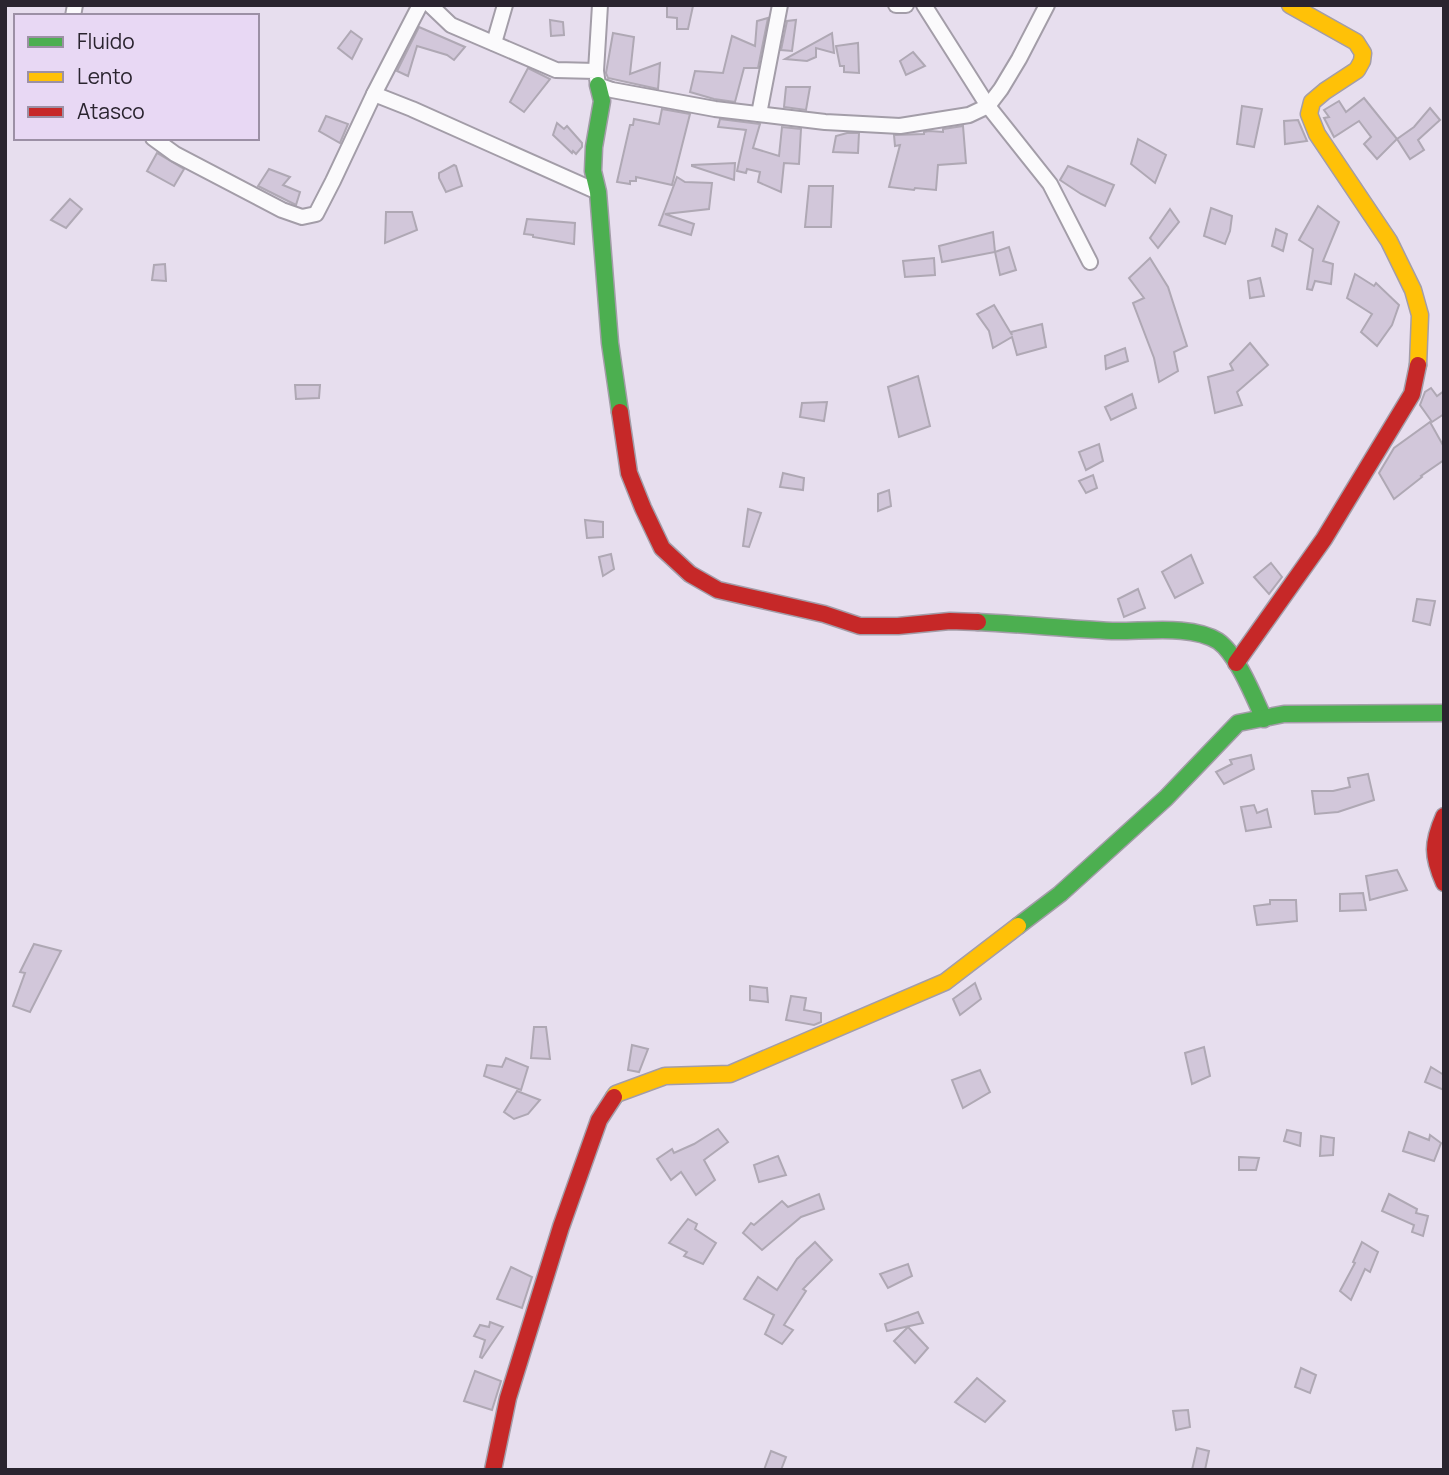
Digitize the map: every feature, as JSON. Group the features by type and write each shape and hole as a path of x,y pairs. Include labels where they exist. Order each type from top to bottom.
{"street":[{"path":"156,140 175,154 282,210 302,217 316,214 420,5"},
{"path":"430,5 451,25 556,70 597,78 612,90 715,109 825,122 900,126 969,115 988,106 1019,59 1046,5"},
{"path":"494,43 505,5"},
{"path":"600,5 597,78 602,101 593,171 598,192 610,343 629,473 662,548 690,574 719,590 860,625 898,626 950,621 1112,631 1186,631 1209,636 1221,643 1236,663 1264,719"},
{"path":"759,114 780,5"},
{"path":"895,5 906,5"},
{"path":"925,5 988,106 1050,184 1090,262"},
{"path":"1236,663 1324,539 1412,394 1418,367 1420,316 1413,290 1389,241 1317,134 1309,114 1312,103 1325,91 1357,70 1363,53 1356,42 1290,5"},
{"path":"374,94 598,192"},
{"path":"493,1470 508,1398 561,1227 599,1120 616,1094 664,1076 730,1074 945,982 1060,894 1166,798 1238,723 1284,714 1444,713"},
{"path":"1442,823 1435,852 1436,864 1444,883"}],"building":[{"path":"667,5 693,6 688,29 677,29 677,18 667,17"},
{"path":"768,18 758,68 744,68 735,102 690,92 695,71 723,73 732,36 755,46 757,21"},
{"path":"550,20 563,22 564,35 551,36"},
{"path":"796,20 792,51 781,50 787,21"},
{"path":"419,27 465,47 454,60 447,55 417,46 408,76 397,71"},
{"path":"351,31 362,39 352,59 338,48"},
{"path":"613,33 634,37 630,74 660,63 658,89 608,78 606,73"},
{"path":"832,33 834,53 816,48 816,57 807,61 785,59"},
{"path":"858,43 859,73 844,72 836,46"},
{"path":"913,52 925,66 906,75 900,61"},
{"path":"528,68 550,79 524,112 510,102"},
{"path":"786,87 810,87 806,110 784,107"},
{"path":"1364,98 1397,139 1377,159 1364,144 1371,137 1359,121 1334,137 1324,118 1329,117 1324,110 1339,101 1346,112"},
{"path":"1242,106 1262,109 1254,147 1237,144"},
{"path":"1430,108 1440,120 1418,140 1424,150 1410,159 1397,139 1414,127"},
{"path":"662,109 690,114 672,185 636,177 636,181 630,181 630,184 617,182 630,125 633,125 634,119 659,124"},
{"path":"326,116 348,124 340,143 319,131"},
{"path":"720,119 760,124 753,148 779,156 782,127 801,129 799,164 784,163 781,192 758,182 760,172 747,169 746,173 737,171 746,130 718,127"},
{"path":"1298,120 1307,141 1285,144 1284,121"},
{"path":"557,123 564,129 567,126 582,143 576,154 553,135"},
{"path":"963,126 966,163 938,165 936,190 889,187 900,145 895,146 894,135 943,132 943,129"},
{"path":"859,133 858,153 833,152 836,136"},
{"path":"1138,139 1166,155 1155,183 1131,164"},
{"path":"157,153 184,169 174,186 147,171"},
{"path":"735,163 734,180 692,166 692,165"},
{"path":"454,165 462,186 446,192 439,173"},
{"path":"1068,166 1114,185 1105,206 1060,180"},
{"path":"269,169 290,177 283,185 300,192 296,205 258,186"},
{"path":"677,177 685,182 712,183 709,209 665,214 694,224 691,235 659,225"},
{"path":"809,186 833,186 831,227 805,227"},
{"path":"70,199 82,209 66,228 51,220"},
{"path":"1318,206 1339,222 1323,261 1333,264 1331,284 1315,281 1312,290 1307,289 1313,249 1299,240"},
{"path":"1211,208 1232,216 1225,244 1204,236"},
{"path":"1170,209 1179,222 1158,248 1150,238"},
{"path":"386,212 412,212 417,230 385,243"},
{"path":"527,219 575,223 574,244 524,234"},
{"path":"1276,229 1287,234 1283,251 1272,246"},
{"path":"993,232 995,252 942,262 939,246"},
{"path":"1009,247 1016,270 1000,275 995,252"},
{"path":"934,258 935,275 905,277 903,261"},
{"path":"1150,258 1168,287 1187,346 1174,352 1178,371 1159,382 1154,358 1133,303 1144,298 1129,278"},
{"path":"165,264 166,281 152,280 154,265"},
{"path":"1355,274 1374,286 1376,283 1399,305 1392,325 1377,346 1361,332 1372,314 1347,298"},
{"path":"1260,278 1264,296 1250,298 1248,281"},
{"path":"994,305 1012,335 1011,332 1042,324 1046,347 1017,355 1012,337 993,348 989,331 977,314"},
{"path":"1250,343 1268,365 1237,392 1242,405 1215,413 1208,377 1233,370 1230,364"},
{"path":"1125,348 1128,361 1106,369 1105,356"},
{"path":"918,376 930,426 899,437 888,387"},
{"path":"295,385 320,385 319,398 296,399"},
{"path":"1431,388 1437,396 1444,391 1444,414 1432,422 1420,405 1425,392"},
{"path":"1132,394 1136,408 1111,420 1105,407"},
{"path":"827,402 824,421 800,417 802,403"},
{"path":"1430,422 1444,447 1444,460 1394,499 1379,473 1394,448"},
{"path":"1099,444 1103,461 1086,470 1079,452"},
{"path":"783,473 804,478 803,490 780,487"},
{"path":"1093,475 1097,488 1086,493 1079,481"},
{"path":"889,490 891,506 878,511 878,494"},
{"path":"748,509 761,513 749,547 743,546"},
{"path":"585,520 603,522 603,537 587,538"},
{"path":"611,554 614,569 603,576 599,557"},
{"path":"1191,555 1203,583 1175,598 1162,572"},
{"path":"1271,563 1282,577 1269,594 1254,577"},
{"path":"1138,589 1145,608 1124,617 1118,599"},
{"path":"1417,599 1435,601 1430,625 1413,621"},
{"path":"1251,755 1254,769 1224,784 1216,772 1232,764 1230,760"},
{"path":"1368,774 1374,800 1338,812 1315,814 1312,791 1333,791 1350,787 1348,778"},
{"path":"1254,805 1257,813 1267,809 1271,827 1246,831 1241,807"},
{"path":"1397,870 1407,890 1370,900 1366,876"},
{"path":"1363,893 1366,910 1340,911 1340,894"},
{"path":"1270,900 1296,900 1297,921 1257,925 1254,906 1270,904"},
{"path":"34,944 61,951 30,1012 13,1006 25,973 20,972"},
{"path":"975,983 981,999 960,1015 953,999"},
{"path":"750,986 767,988 768,1002 750,1000"},
{"path":"791,996 806,998 804,1010 821,1013 821,1022 814,1025 786,1020"},
{"path":"534,1027 546,1027 550,1059 531,1058"},
{"path":"632,1045 648,1049 639,1072 628,1070"},
{"path":"1204,1047 1210,1076 1192,1084 1185,1053"},
{"path":"506,1058 528,1067 521,1090 484,1076 487,1065 502,1067"},
{"path":"1431,1067 1444,1075 1444,1090 1425,1082"},
{"path":"980,1070 990,1092 963,1108 952,1080"},
{"path":"517,1091 540,1100 528,1114 514,1119 504,1112"},
{"path":"718,1129 728,1142 704,1160 715,1180 696,1195 681,1172 671,1180 657,1159 672,1149 674,1153 694,1144"},
{"path":"1287,1130 1301,1133 1300,1146 1284,1141"},
{"path":"1409,1132 1429,1140 1430,1135 1441,1143 1434,1161 1403,1151"},
{"path":"1321,1136 1334,1138 1333,1155 1320,1156"},
{"path":"778,1156 786,1175 759,1182 754,1165"},
{"path":"1239,1157 1259,1158 1256,1170 1239,1170"},
{"path":"819,1194 824,1209 801,1217 762,1250 743,1233 751,1223 754,1225 782,1201 788,1207"},
{"path":"1389,1194 1417,1209 1416,1213 1428,1216 1423,1236 1412,1232 1414,1225 1382,1211"},
{"path":"688,1219 697,1224 695,1229 716,1243 703,1264 684,1256 687,1252 669,1243"},
{"path":"815,1242 832,1260 803,1289 806,1291 784,1325 793,1330 782,1344 765,1334 774,1315 744,1299 758,1277 777,1290 797,1259"},
{"path":"1362,1242 1378,1252 1370,1272 1365,1269 1351,1300 1340,1291 1355,1263 1353,1262"},
{"path":"908,1264 912,1276 888,1288 880,1274"},
{"path":"511,1267 532,1277 522,1308 497,1299"},
{"path":"918,1312 923,1323 887,1331 885,1324"},
{"path":"490,1322 503,1327 482,1358 480,1357 485,1340 474,1336 480,1325 489,1327"},
{"path":"908,1327 928,1348 915,1363 894,1341"},
{"path":"1301,1368 1316,1375 1310,1393 1295,1387"},
{"path":"475,1371 501,1381 492,1410 464,1401"},
{"path":"977,1378 1005,1401 985,1422 955,1402"},
{"path":"1188,1410 1190,1427 1176,1430 1173,1411"},
{"path":"1197,1448 1209,1451 1205,1470 1192,1470"},
{"path":"771,1451 786,1457 781,1470 764,1470"}],"traffic: fast":[{"path":"598,85 602,101 593,171 598,192 610,343 620,412"},
{"path":"978,622 1112,631 1166,630 1207,636 1218,641 1232,656 1264,719"},
{"path":"1018,926 1060,894 1166,798 1238,723 1284,714 1444,713"}],"traffic: slow":[{"path":"1290,5 1356,42 1363,53 1357,70 1312,102 1309,114 1317,134 1389,241 1413,290 1420,315 1418,365"},
{"path":"614,1097 665,1076 730,1074 945,982 1018,926"}],"traffic: jam":[{"path":"1236,663 1324,539 1412,394 1418,365"},
{"path":"620,412 629,473 643,508 662,548 690,574 718,590 824,614 860,626 978,622"},
{"path":"1444,816 1437,834 1435,850 1444,883"},
{"path":"493,1470 508,1398 561,1227 599,1120 614,1097"}]}
